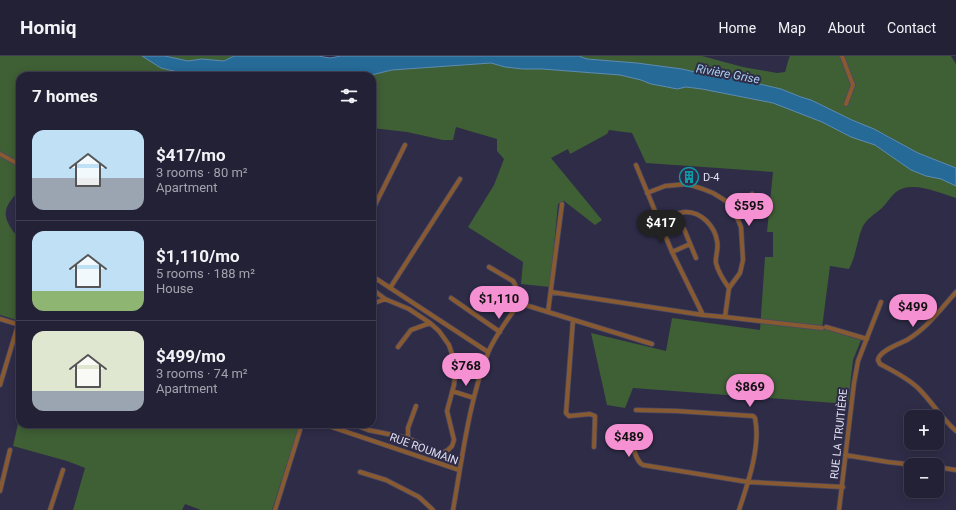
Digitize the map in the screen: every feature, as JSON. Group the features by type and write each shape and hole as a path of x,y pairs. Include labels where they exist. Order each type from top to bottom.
{"street":[{"path":"842,56 853,85 846,104"},
{"path":"376,203 405,145"},
{"path":"0,154 16,163"},
{"path":"636,165 672,252 703,315"},
{"path":"390,288 460,179"},
{"path":"648,193 665,186 687,184 713,193 726,201 733,208 741,227 743,260 740,272 729,288 725,317"},
{"path":"733,208 752,194"},
{"path":"548,312 562,204"},
{"path":"660,221 677,213 687,212 696,214 710,224 715,231 718,244 716,263 722,279 729,288"},
{"path":"684,229 696,258"},
{"path":"672,252 690,244"},
{"path":"489,266 516,284 515,297 518,303 652,344"},
{"path":"376,279 488,352"},
{"path":"363,428 408,438 436,452 442,453 452,446 454,440 447,410 456,372 452,351 444,337 430,323 409,309 385,299 376,292"},
{"path":"551,292 703,315 824,328 867,339"},
{"path":"956,292 921,332 893,348 882,352 878,357 880,364 906,379 919,389 934,408 956,431"},
{"path":"451,298 500,332"},
{"path":"376,302 385,299"},
{"name":"RUE LA TRUITIÈRE","path":"839,510 843,487 853,387 858,361 881,302"},
{"path":"459,470 474,398 488,352 518,303"},
{"path":"0,319 16,324"},
{"path":"573,320 566,413 569,416 590,414 595,416 594,447"},
{"path":"398,347 411,330 430,323"},
{"path":"0,384 16,334"},
{"path":"452,391 474,398"},
{"path":"408,438 408,428 416,406"},
{"path":"636,410 753,416 755,419 756,449 739,510"},
{"name":"RUE ROUMAIN","path":"335,428 459,470 453,510"},
{"path":"275,510 300,430"},
{"path":"630,437 638,460 641,464 748,482 843,487"},
{"path":"0,491 10,450"},
{"path":"845,455 904,464"},
{"path":"944,468 956,470"},
{"path":"50,510 63,470"},
{"path":"360,472 386,480 412,493 423,500 433,510"}],"green space":[{"path":"0,56 142,56 164,69 177,72 16,72 16,195 9,203 6,209 6,214 7,220 16,235 16,320 0,315"},
{"path":"165,56 234,56 224,61 202,59 188,61"},
{"path":"579,56 702,56 743,67 777,73 785,72 790,56 951,56 956,64 956,168 918,153 884,134 811,100 781,89 713,73 695,72 637,63 587,59"},
{"path":"491,63 505,67 523,69 620,75 651,84 677,89 686,87 702,89 773,103 822,122 851,137 875,145 911,170 926,176 941,179 956,186 956,198 918,187 910,187 896,192 882,208 866,222 862,228 849,269 830,266 822,328 861,340 853,360 848,404 633,388 625,408 607,405 591,333 666,351 672,318 760,330 765,257 773,257 773,232 767,232 773,172 646,163 632,133 609,130 607,134 570,154 568,149 551,158 602,220 595,225 564,201 558,204 550,287 521,284 523,262 468,227 494,185 504,159 497,151 497,139 456,127 453,140 443,140 407,132 376,128 376,74 393,70"},
{"path":"17,428 299,428 272,510 201,510 185,504 182,510 73,510 85,468 67,461 13,446"}],"water":[{"path":"142,56 165,56 188,61 202,59 224,61 234,56 318,56 330,58 341,56 579,56 587,59 637,63 695,72 713,73 781,89 811,100 874,129 918,153 956,168 956,186 941,179 926,176 911,170 875,145 851,137 822,122 773,103 702,89 686,87 677,89 651,84 620,75 523,69 505,67 491,63 392,70 376,74 376,72 178,72 161,68"}],"place":[{"name":"D-4","path":"689,177"}],"water label":[{"name":"Rivière Grise","path":"728,74"}]}
